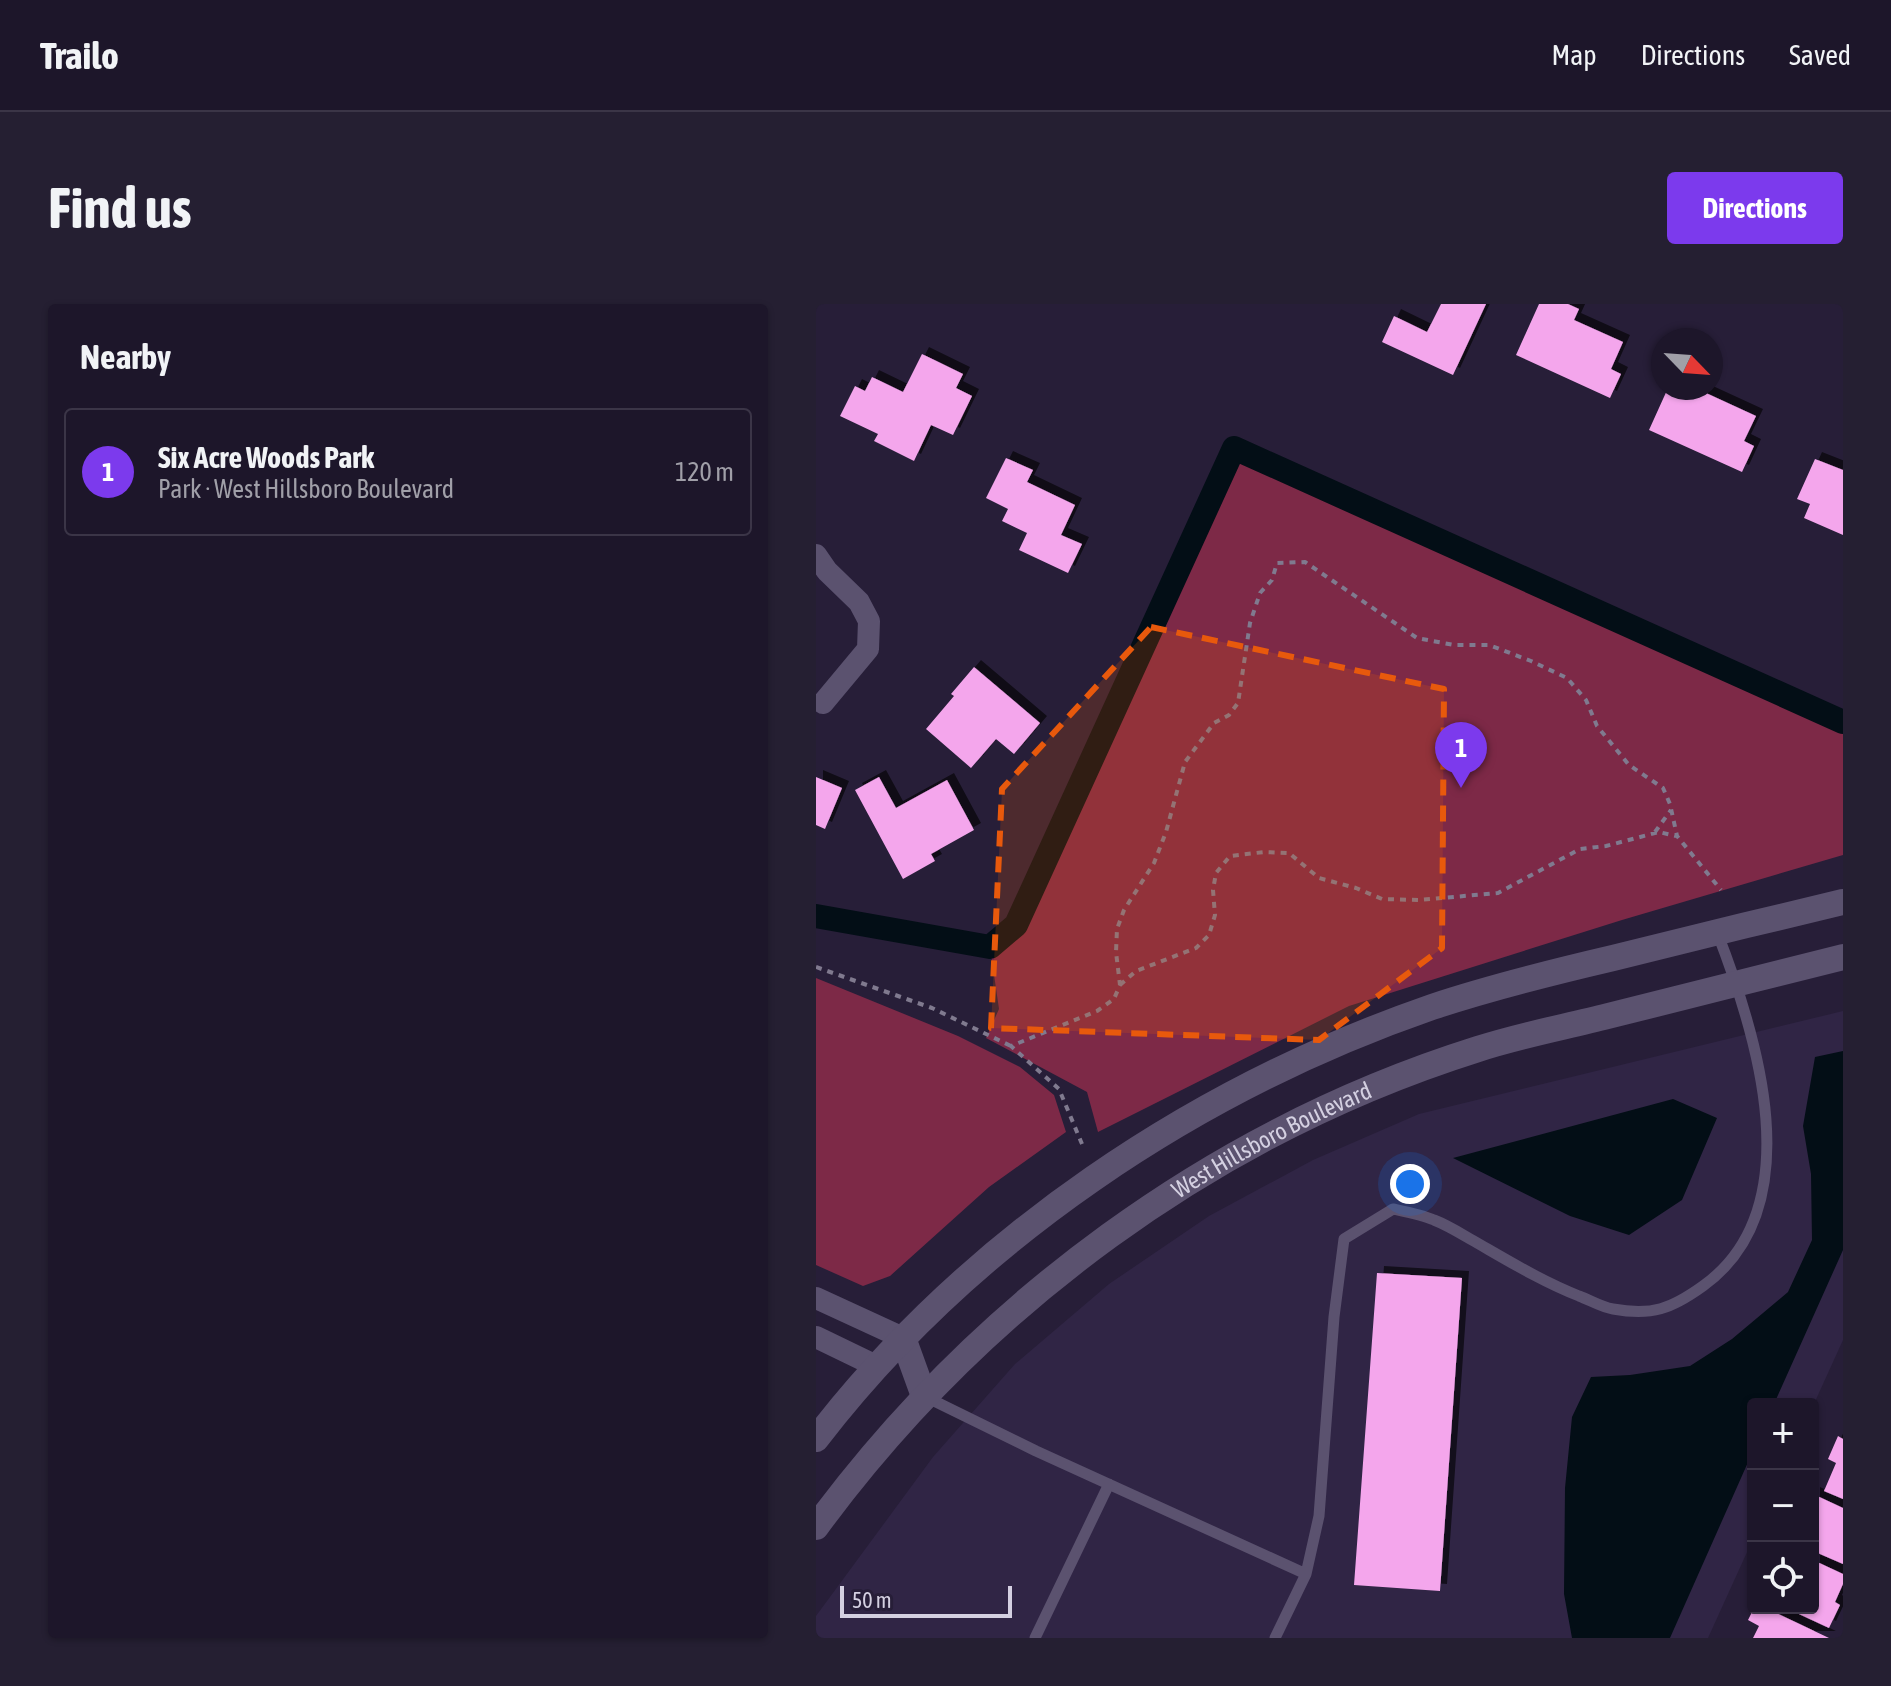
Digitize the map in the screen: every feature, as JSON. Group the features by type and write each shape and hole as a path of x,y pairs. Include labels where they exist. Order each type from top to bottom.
{"street":[{"path":"816,555 827,571 859,602 869,621 868,649 823,703"},
{"path":"816,1439 903,1338 974,1273 1067,1197 1165,1134 1267,1076 1361,1034 1435,1006 1526,979 1843,902"},
{"name":"West Hillsboro Boulevard","path":"816,1527 924,1396 1024,1303 1111,1234 1204,1172 1290,1126 1395,1078 1479,1049 1843,957"},
{"path":"816,1298 903,1338 924,1396"},
{"path":"816,1337 876,1366 924,1396"}],"lane":[{"path":"1275,1638 1306,1574 1319,1516 1332,1342 1344,1239 1393,1209 1435,1220 1556,1287 1611,1309 1656,1312 1688,1297 1722,1272 1741,1247 1761,1199 1768,1155 1759,1065 1737,984 1717,932"},
{"path":"924,1396 1306,1574"},
{"path":"1035,1638 1109,1484"}],"path":[{"path":"1120,985 1117,929 1124,910 1154,863 1185,762 1214,723 1229,715 1238,703 1250,623 1260,593 1272,580 1277,563 1305,562 1417,638 1454,645 1489,645 1567,678 1586,700 1597,726 1629,765 1663,788 1677,836 1721,890"},
{"path":"1653,833 1671,809"},
{"path":"1011,1046 1097,1011 1114,999 1120,985 1136,971 1196,948 1209,935 1215,915 1216,873 1230,856 1289,853 1319,878 1382,899 1419,900 1498,893 1580,849 1606,846 1653,833 1677,836"},
{"path":"816,967 932,1008 1011,1046 1059,1089 1082,1144"}],"highlighted area":[{"path":"1151,627 1444,689 1442,948 1319,1040 991,1028 1002,789"}],"shaded area":[{"path":"1234,448 1843,722 1843,855 1622,920 1349,1006 1098,1132 1087,1092 986,1038 999,1009 990,947 1016,925"},
{"path":"816,978 958,1036 1020,1067 1054,1095 1066,1132 989,1187 890,1276 863,1286 816,1265"},
{"path":"1843,1011 1843,1340 1817,1398 1747,1398 1747,1552 1708,1638 816,1638 816,1616 933,1457 1015,1364 1109,1284 1209,1216 1313,1160 1419,1114"},
{"path":"1843,1051 1843,1250 1777,1398 1747,1398 1747,1465 1670,1638 1572,1638 1564,1594 1565,1488 1572,1417 1591,1377 1690,1366 1732,1339 1788,1292 1812,1240 1811,1174 1803,1126 1815,1057"},
{"path":"1673,1099 1717,1118 1682,1200 1629,1235 1570,1216 1453,1158"}],"building":[{"path":"1441,304 1486,304 1453,375 1382,342 1394,316 1427,332"},
{"path":"1539,304 1568,304 1579,309 1574,320 1623,342 1611,369 1621,374 1610,398 1516,355"},
{"path":"922,354 963,374 956,388 972,396 953,435 931,425 914,461 874,441 878,434 840,416 855,386 865,391 872,377 903,392"},
{"path":"1663,400 1721,400 1756,416 1744,441 1754,446 1742,472 1649,430"},
{"path":"1006,458 1033,470 1027,482 1075,505 1061,535 1082,544 1068,573 1019,550 1027,533 1002,521 1008,509 986,498"},
{"path":"1815,459 1843,470 1843,535 1804,518 1810,504 1797,499"},
{"path":"974,667 1040,723 1014,754 996,739 971,768 926,729"},
{"path":"816,777 842,788 825,829 816,825"},
{"path":"879,777 896,808 947,780 974,830 931,854 935,861 903,879 855,790"},
{"path":"1377,1273 1462,1278 1440,1591 1354,1585"},
{"path":"1838,1436 1843,1439 1843,1499 1824,1491 1836,1463 1828,1459"},
{"path":"1819,1497 1843,1508 1843,1564 1819,1554"},
{"path":"1819,1563 1843,1574 1843,1584 1835,1602 1840,1605 1829,1628 1799,1614 1819,1614"},
{"path":"1751,1614 1779,1614 1829,1638 1753,1638 1759,1626 1748,1620"}],"waterway":[{"path":"816,916 990,947 1016,925 1234,448 1843,722"}],"place":[{"name":"Six Acre Woods Park","path":"1461,788"}]}
